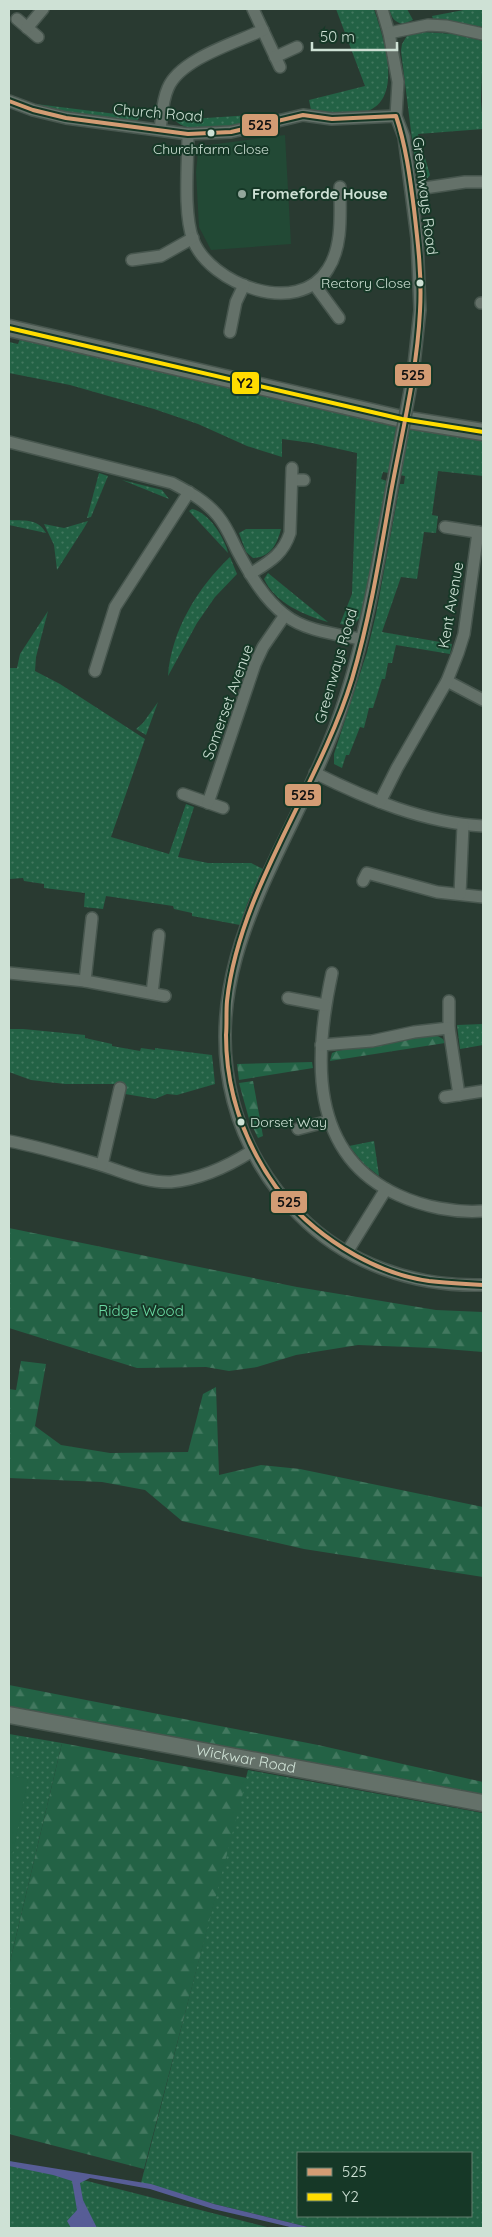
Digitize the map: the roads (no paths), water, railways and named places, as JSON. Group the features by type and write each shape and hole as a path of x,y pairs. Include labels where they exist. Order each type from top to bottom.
{"main road":[{"path":"9,328 402,419 483,432"},
{"name":"Wickwar Road","path":"9,1715 483,1803"}],"street":[{"path":"27,28 42,9"},
{"path":"252,9 278,62 298,46"},
{"name":"Greenways Road","path":"382,9 389,33 398,91 396,116 404,136 417,238 420,310 413,374 361,639 346,695 315,773 254,904 237,949 230,981 225,1025 227,1074 239,1123 252,1151 280,1197 316,1232 368,1263 410,1278 439,1284 483,1285"},
{"path":"17,19 38,37"},
{"path":"389,33 428,25 446,26 483,34"},
{"path":"160,130 163,102 175,76 185,67 198,60 262,30"},
{"name":"Church Road","path":"9,101 49,114 188,134 238,130 303,115 332,119 396,116"},
{"path":"188,134 188,213 193,238 203,255 213,265 244,285 259,291 282,294 304,290 314,284 328,270 333,261 338,238 344,194"},
{"path":"411,190 466,182 483,182"},
{"path":"132,260 161,256 193,238"},
{"path":"314,284 339,318"},
{"path":"230,332 238,320 236,302 244,285"},
{"path":"9,442 172,483 189,492 204,502 218,516 228,529 250,574 273,604 285,615 310,627 361,639"},
{"path":"250,574 277,557 286,543 290,532 292,468"},
{"path":"292,480 304,480"},
{"path":"95,671 119,589 189,492"},
{"name":"Kent Avenue","path":"380,802 397,768 447,681 464,634 481,533 446,526"},
{"name":"Somerset Avenue","path":"208,803 255,664 285,615"},
{"path":"447,681 483,700"},
{"path":"315,773 380,802 422,816 463,825 483,826"},
{"path":"182,794 223,808"},
{"path":"460,894 463,825"},
{"path":"363,881 366,873 437,892 483,898"},
{"path":"85,981 92,918"},
{"path":"152,993 159,935"},
{"path":"9,973 85,981 165,996"},
{"path":"332,973 325,1005 321,1067 329,1121 344,1153 370,1180 406,1199 440,1208 483,1211"},
{"path":"288,998 325,1005"},
{"path":"449,1001 449,1028 459,1095"},
{"path":"321,1044 372,1041 414,1032 449,1028"},
{"path":"102,1165 122,1102 120,1088"},
{"path":"445,1097 483,1091"},
{"path":"298,1128 329,1121"},
{"path":"9,1141 102,1165 146,1180 170,1182 206,1176 252,1151"},
{"path":"347,1252 386,1189"}],"water":[{"path":"9,2161 151,2184 214,2204 312,2228 294,2228 213,2209 150,2189 90,2178 80,2183 83,2200 97,2228 71,2228 67,2221 77,2210 72,2181 9,2166"}],"place":[{"name":"Churchfarm Close","path":"211,133"},
{"name":"Fromeforde House","path":"242,194"},
{"name":"Rectory Close","path":"420,283"},
{"name":"Dorset Way","path":"241,1122"}],"park label":[{"name":"Ridge Wood","path":"141,1311"}]}
